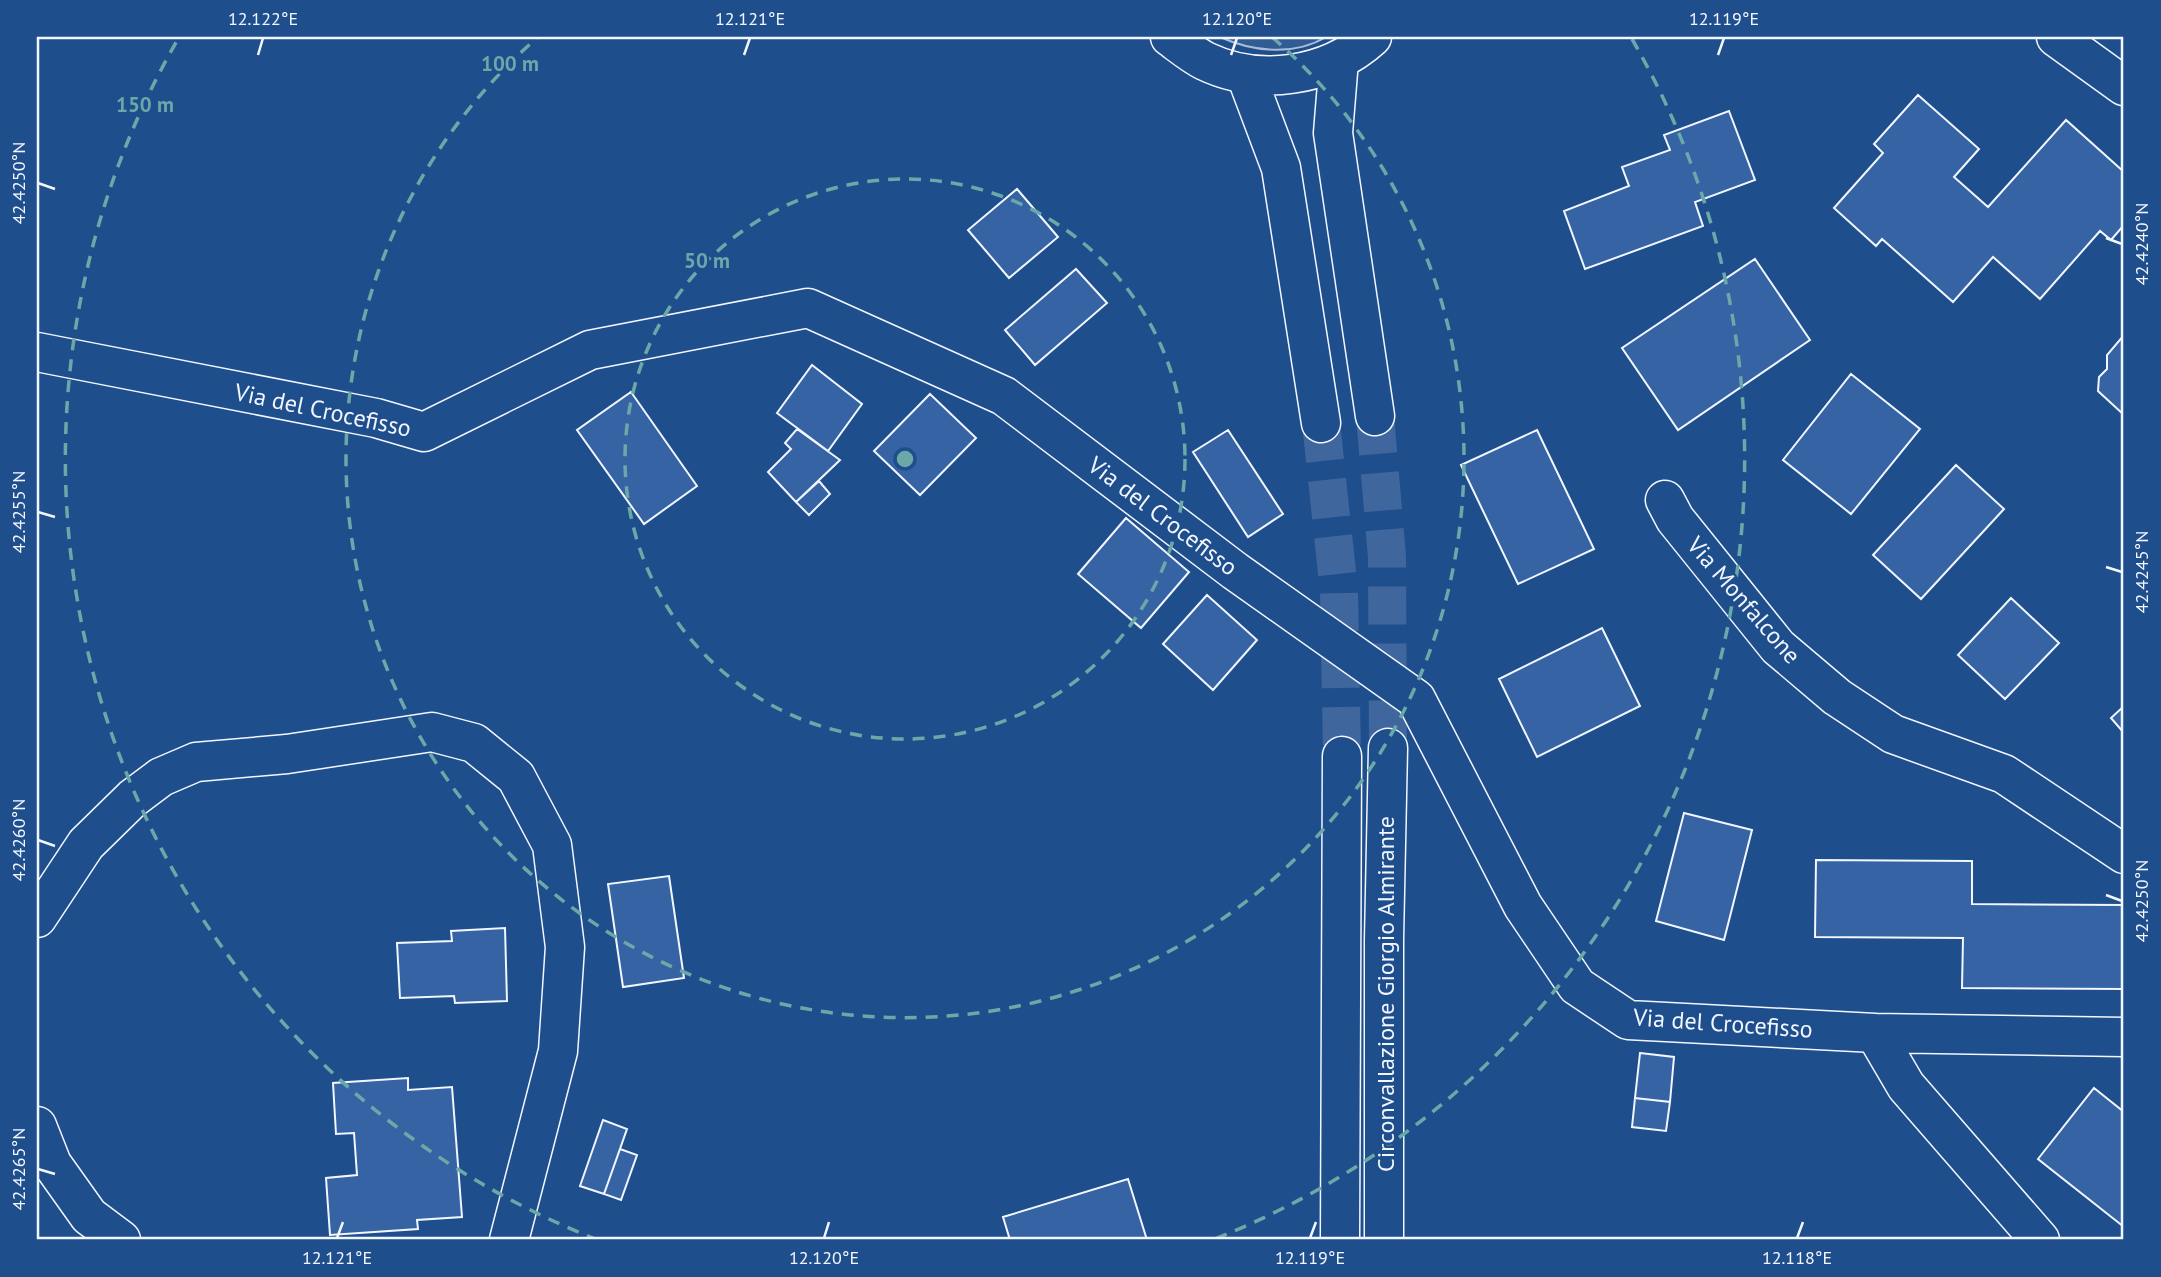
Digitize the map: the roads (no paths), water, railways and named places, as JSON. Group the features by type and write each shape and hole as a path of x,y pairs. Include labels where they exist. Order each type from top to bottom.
{"main road":[{"path":"1170,37 1205,61 1246,75 1293,75 1339,60 1372,37"},
{"path":"2056,37 2124,86"},
{"path":"1339,60 1333,134 1375,415"},
{"path":"1246,75 1281,168 1321,423"},
{"name":"Via del Crocefisso","path":"37,352 376,418 424,432 590,350 808,308 1004,396 1235,571 1416,699 1523,906 1577,986 1587,993 1628,1020 1875,1033"},
{"name":"Via Monfalcone","path":"1665,500 1675,519 1778,647 1837,697 1893,734 2004,774 2124,854"},
{"path":"37,918 86,844 132,798 161,777 197,762 287,754 432,732 474,743 516,777 552,845 565,947 558,1051 509,1240"},
{"name":"Circonvallazione Giorgio Almirante","path":"1384,1240 1384,953 1388,748"},
{"name":"Circonvallazione Giorgio Almirante","path":"1340,1240 1342,756"},
{"path":"1875,1033 2124,1037"},
{"path":"1875,1033 1906,1086 2040,1240"},
{"path":"37,1126 52,1164 89,1216 121,1240"}],"tunnel":[{"path":"1375,416 1387,557 1388,748"},
{"path":"1321,423 1339,591 1342,756"}]}
